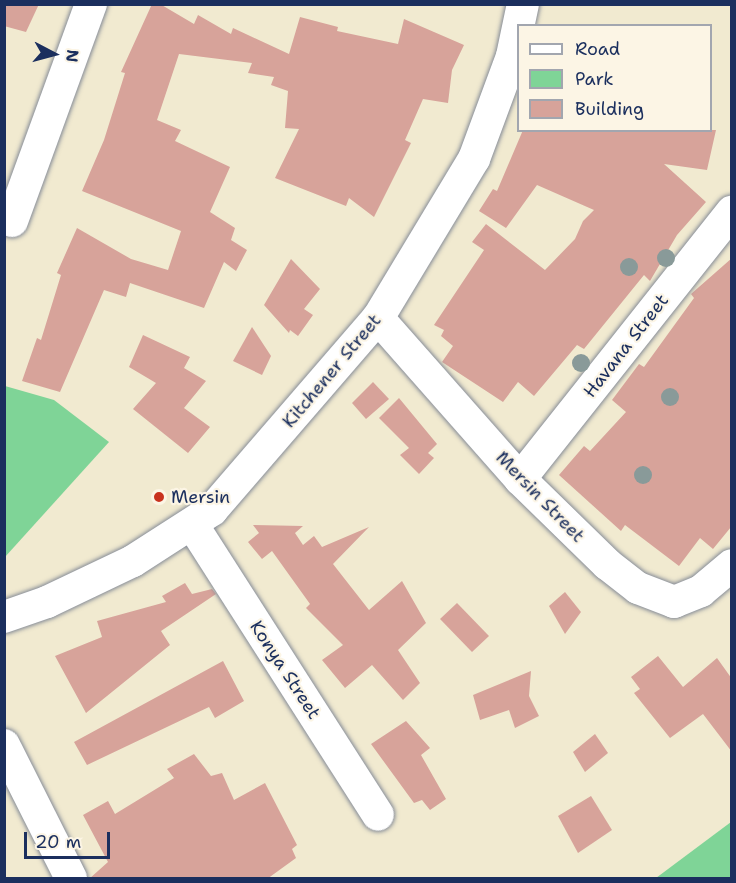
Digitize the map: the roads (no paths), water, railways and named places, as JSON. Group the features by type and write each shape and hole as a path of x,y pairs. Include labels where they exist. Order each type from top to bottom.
{"street":[{"path":"12,221 91,4"},
{"name":"Kitchener Street","path":"519,24 523,4"},
{"name":"Kitchener Street","path":"4,617 47,602 134,561 212,510 378,318 474,159 512,56 517,32"},
{"name":"Havana Street","path":"520,479 732,212"},
{"name":"Mersin Street","path":"378,318 520,479 607,564 639,588 674,602 701,591 732,565"},
{"name":"Konya Street","path":"192,524 378,815"},
{"path":"4,745 71,879"}],"place":[{"name":"Mersin","path":"159,497"}]}
